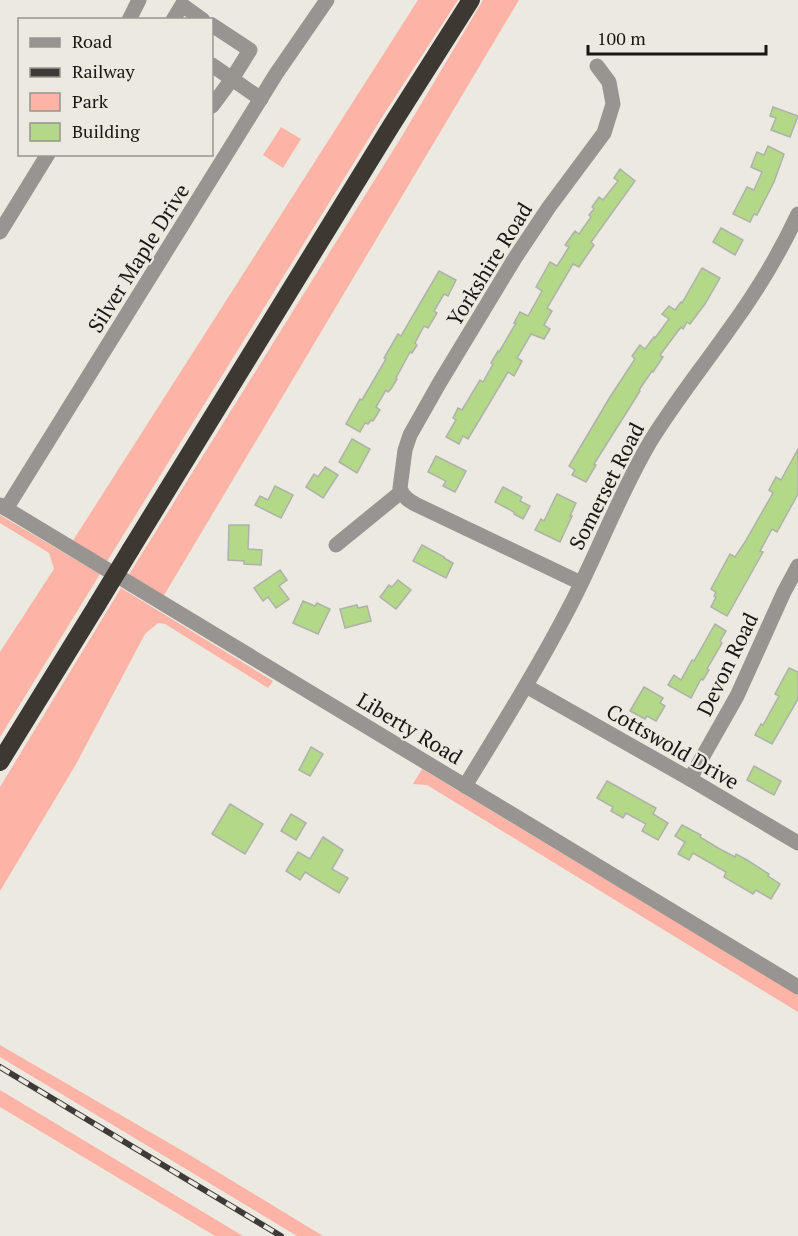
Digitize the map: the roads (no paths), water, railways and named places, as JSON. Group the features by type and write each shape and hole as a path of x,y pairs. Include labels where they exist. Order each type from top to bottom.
{"highway":[{"path":"0,762 391,126 471,0"}],"street":[{"path":"132,18 139,0"},
{"name":"Silver Maple Drive","path":"3,507 261,99 327,0"},
{"path":"174,18 182,5 200,18"},
{"path":"213,26 250,50 213,105"},
{"path":"213,66 261,99"},
{"name":"Yorkshire Road","path":"401,492 405,450 410,435 515,258 604,132 613,104 609,82 597,66"},
{"path":"0,232 47,156"},
{"name":"Somerset Road","path":"465,786 526,686 581,583 621,495 650,442 754,293 798,214"},
{"path":"336,545 401,492 407,500 581,583"},
{"name":"Liberty Road","path":"3,507 798,987"},
{"name":"Devon Road","path":"690,779 737,696 798,566"},
{"name":"Cottswold Drive","path":"526,686 798,843"}],"railway":[{"path":"0,1067 281,1236"}]}
